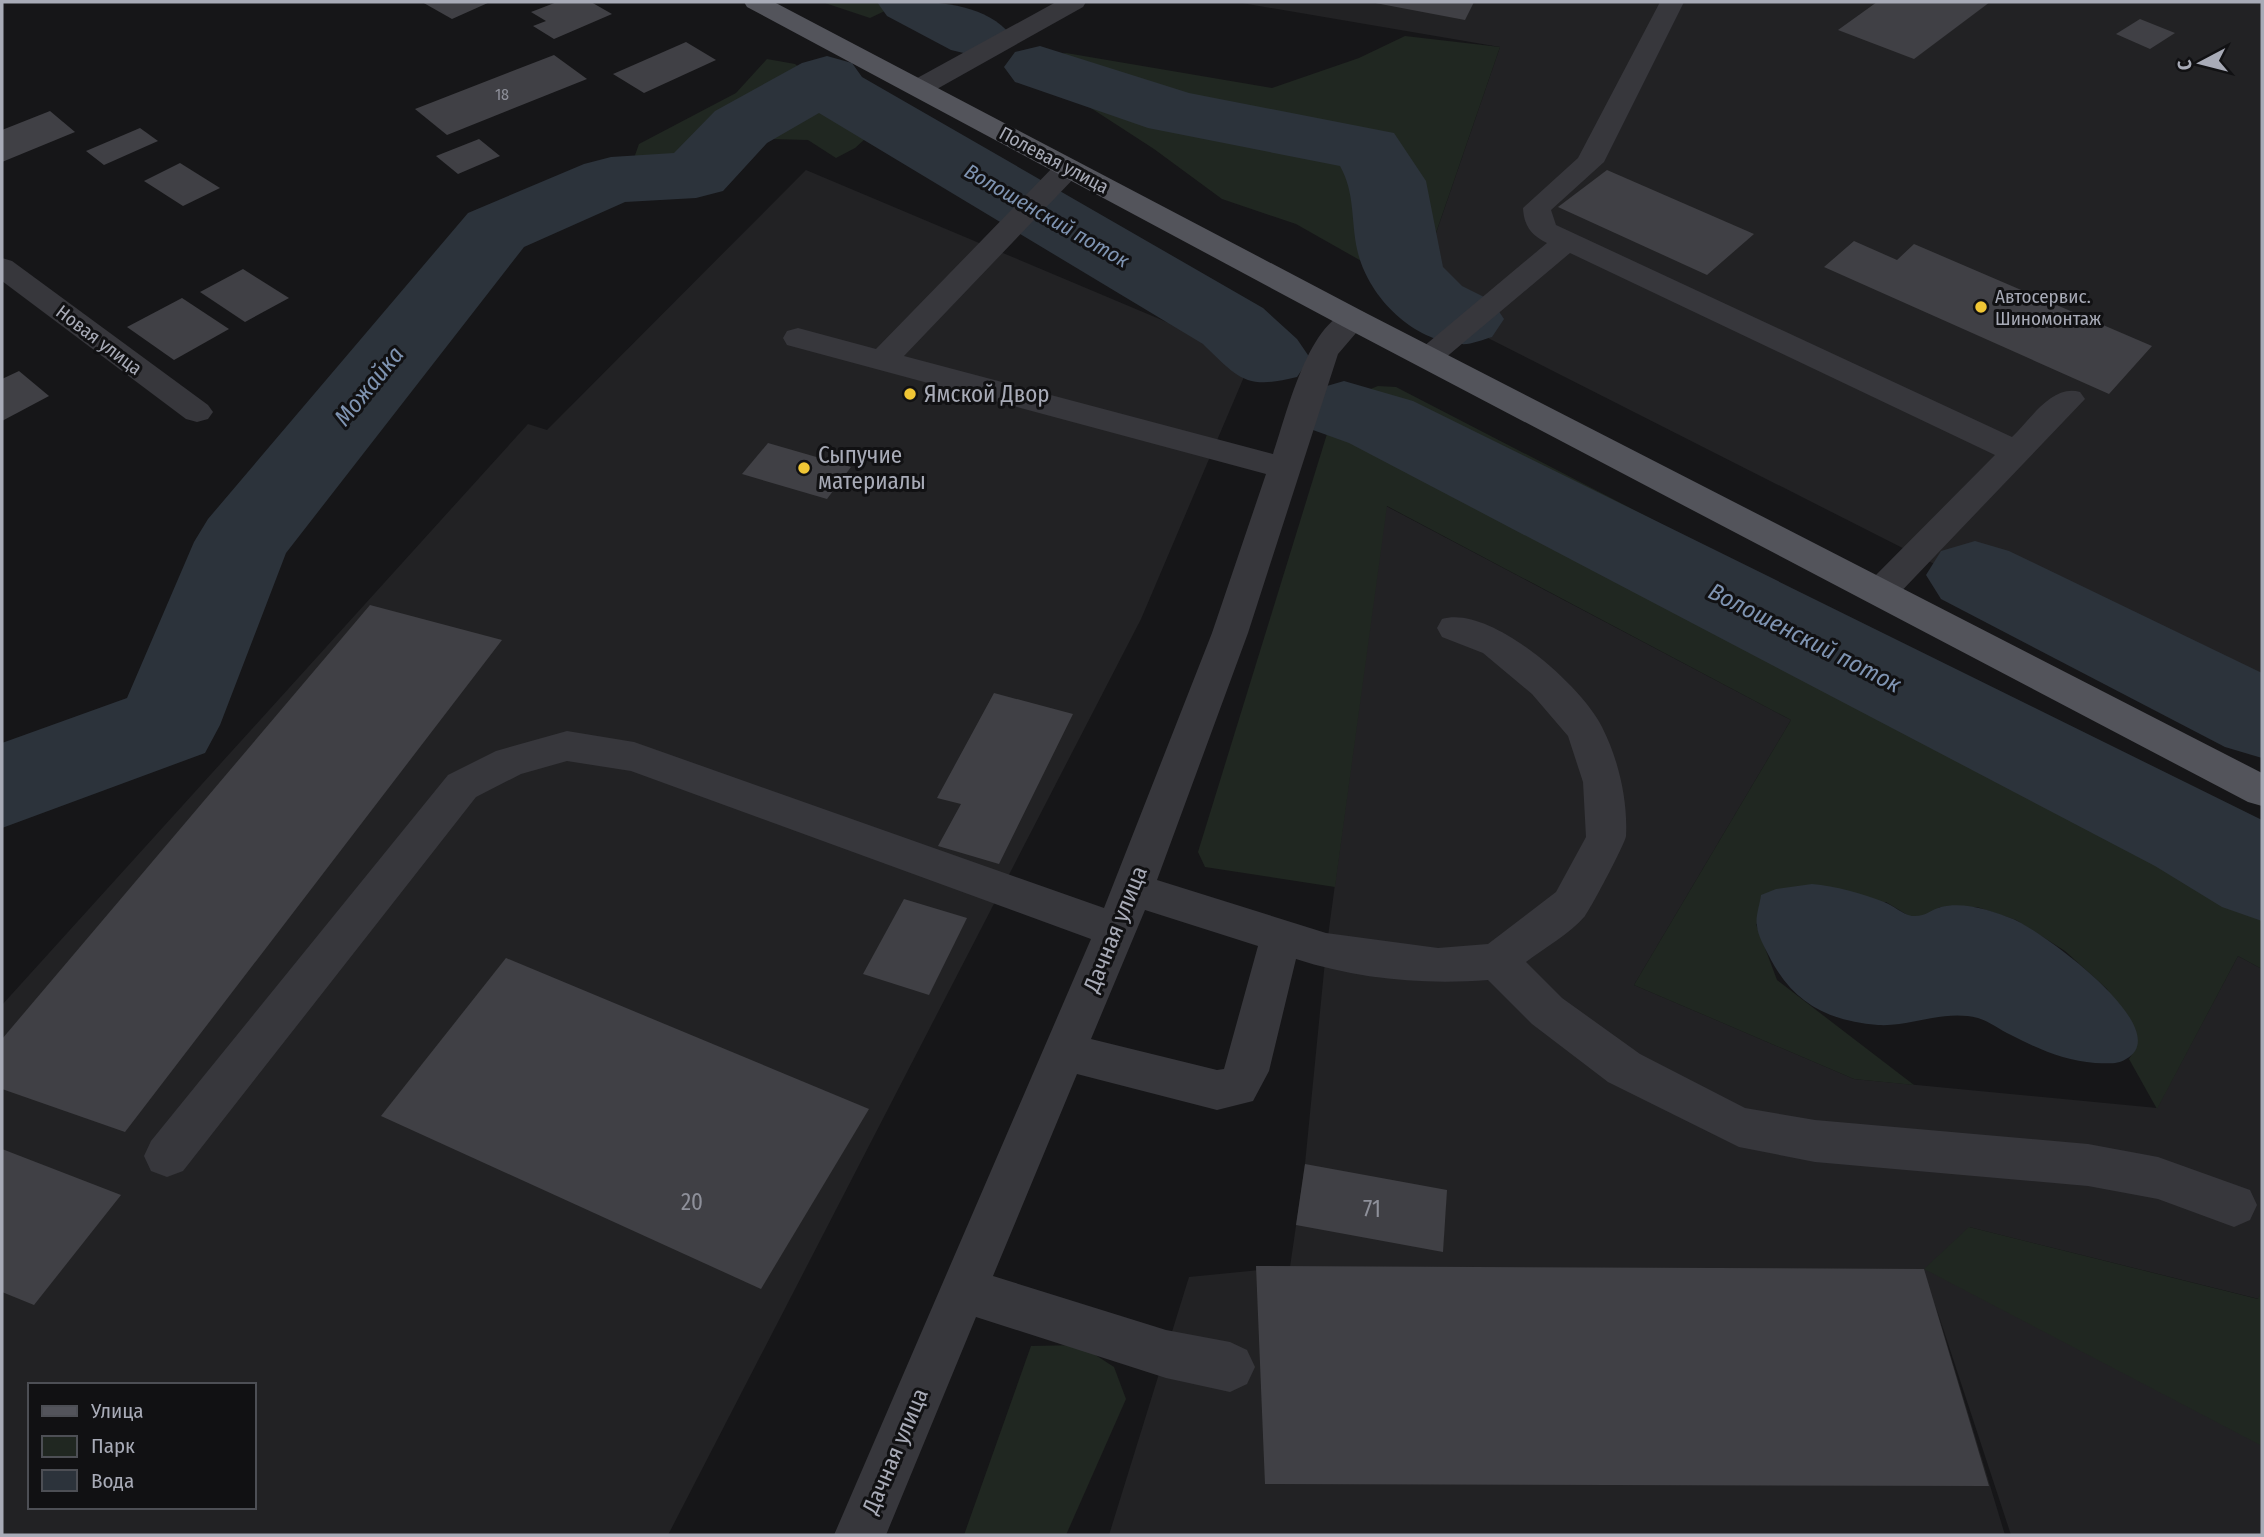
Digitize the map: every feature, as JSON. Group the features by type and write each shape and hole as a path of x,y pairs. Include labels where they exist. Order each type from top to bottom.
{"main road":[{"name":"Полевая улица","path":"756,2 1353,319 2262,791"}],"street":[{"path":"919,88 1074,2"},
{"path":"1672,2 1590,162 1547,196 1537,208 1538,221 1546,231 2016,452"},
{"path":"882,360 1068,168"},
{"path":"1427,357 1567,241"},
{"name":"Новая улица","path":"2,267 197,412"},
{"name":"Дачная улица","path":"860,1535 1133,889 1230,633 1323,354 1336,335 1353,319"},
{"path":"798,338 1285,468"},
{"path":"1881,591 2069,399"},
{"path":"1133,889 1326,951 1438,966 1497,961 1570,904 1606,838 1602,782 1585,730 1545,684 1496,644 1455,628"},
{"path":"167,1156 462,786 510,762 567,746 634,757 721,786 1116,930"},
{"path":"1064,1051 1217,1090 1237,1087 1247,1071 1281,936"},
{"path":"1497,961 1547,1011 1623,1068 1739,1127 1815,1141 2088,1165 2158,1178 2234,1205"},
{"path":"963,1290 1166,1354 1230,1367"}],"shaded area":[{"path":"1236,2 2262,2 2262,730 1413,300 1500,47"},
{"path":"806,170 1252,358 1141,619 668,1535 2,1535 2,1005 528,424 547,430"},
{"path":"1386,506 1791,720 1634,985 1854,1079 2157,1108 2238,956 2262,969 2262,1290 2259,1299 1969,1227 2262,1445 2262,1535 2011,1535 1936,1307 2005,1535 1109,1535 1189,1277 1290,1267 1305,1164 1326,951"}],"green space":[{"path":"822,2 892,2 889,9 870,18"},
{"path":"1405,36 1500,47 1428,256 1379,271 1296,224 1222,199 1154,149 1040,75 1046,57 1066,53 1272,88 1359,58"},
{"path":"767,59 795,64 874,131 855,148 836,158 808,140 771,139 639,169 634,158 639,144 736,93"},
{"path":"1378,386 1396,387 1853,623 2262,847 2262,969 2238,956 2157,1109 2129,1059 2136,1048 2107,989 2065,951 2016,920 1977,907 1940,907 1927,916 1909,916 1886,902 1756,924 1777,980 1914,1085 1854,1079 1634,985 1791,720 1387,506 1335,887 1205,867 1198,852 1335,408 1343,400"},
{"path":"1969,1227 2258,1299 2262,1290 2262,1446 1924,1269"},
{"path":"1080,1345 1114,1367 1126,1399 1066,1535 964,1535 1031,1346"}],"water":[{"path":"1812,884 1866,896 1912,916 1941,907 1959,905 1987,910 2013,919 2049,941 2099,982 2120,1005 2134,1026 2137,1045 2123,1061 2095,1063 2052,1054 1978,1018 1952,1016 1878,1025 1827,1014 1800,997 1778,972 1759,934 1757,922 1761,895 1776,889"}],"building":[{"path":"422,2 490,2 452,19"},
{"path":"557,2 591,2 612,14 554,39 533,26 546,21 531,12"},
{"path":"1370,2 1474,2 1465,20"},
{"path":"1877,2 1990,2 1914,59 1838,30"},
{"path":"2140,19 2175,33 2150,49 2116,34"},
{"path":"686,42 716,60 644,93 613,74"},
{"path":"554,55 587,79 447,135 415,109"},
{"path":"50,111 75,132 2,162 2,130"},
{"path":"140,128 158,141 104,165 86,151"},
{"path":"479,139 500,156 458,174 436,156"},
{"path":"180,163 220,188 183,206 144,181"},
{"path":"1607,170 1754,234 1707,275 1558,207"},
{"path":"1854,241 1897,260 1914,244 2152,346 2109,394 1824,267"},
{"path":"243,269 289,298 245,322 200,292"},
{"path":"182,298 229,329 174,360 127,327"},
{"path":"19,371 49,396 2,421 2,379"},
{"path":"768,443 851,467 827,499 742,474"},
{"path":"370,605 502,640 125,1132 2,1089 2,1039"},
{"path":"994,693 1073,714 999,864 938,846 961,804 937,798"},
{"path":"904,899 967,918 929,995 863,974"},
{"path":"506,958 869,1109 761,1289 381,1116"},
{"path":"2,1149 121,1195 34,1305 2,1292"},
{"path":"1305,1164 1447,1190 1443,1252 1296,1225"},
{"path":"1256,1266 1924,1269 1989,1486 1265,1484"}],"waterway":[{"path":"911,2 976,35"},
{"path":"1040,67 1174,112 1367,149 1387,181 1397,248 1405,275 1433,304 1462,319"},
{"name":"Можайка","path":"2,786 168,725 242,542 496,230 611,180 696,175 741,127 827,78"},
{"name":"Волошенский поток","path":"821,83 1233,326 1267,358"},
{"name":"Волошенский поток","path":"1344,410 1381,422 2194,835 2262,875"},
{"path":"1975,575 2262,719"}],"place":[{"name":"Автосервис. Шиномонтаж","path":"1981,307"},
{"name":"Ямской Двор","path":"910,394"},
{"name":"Сыпучие материалы","path":"804,468"}]}
